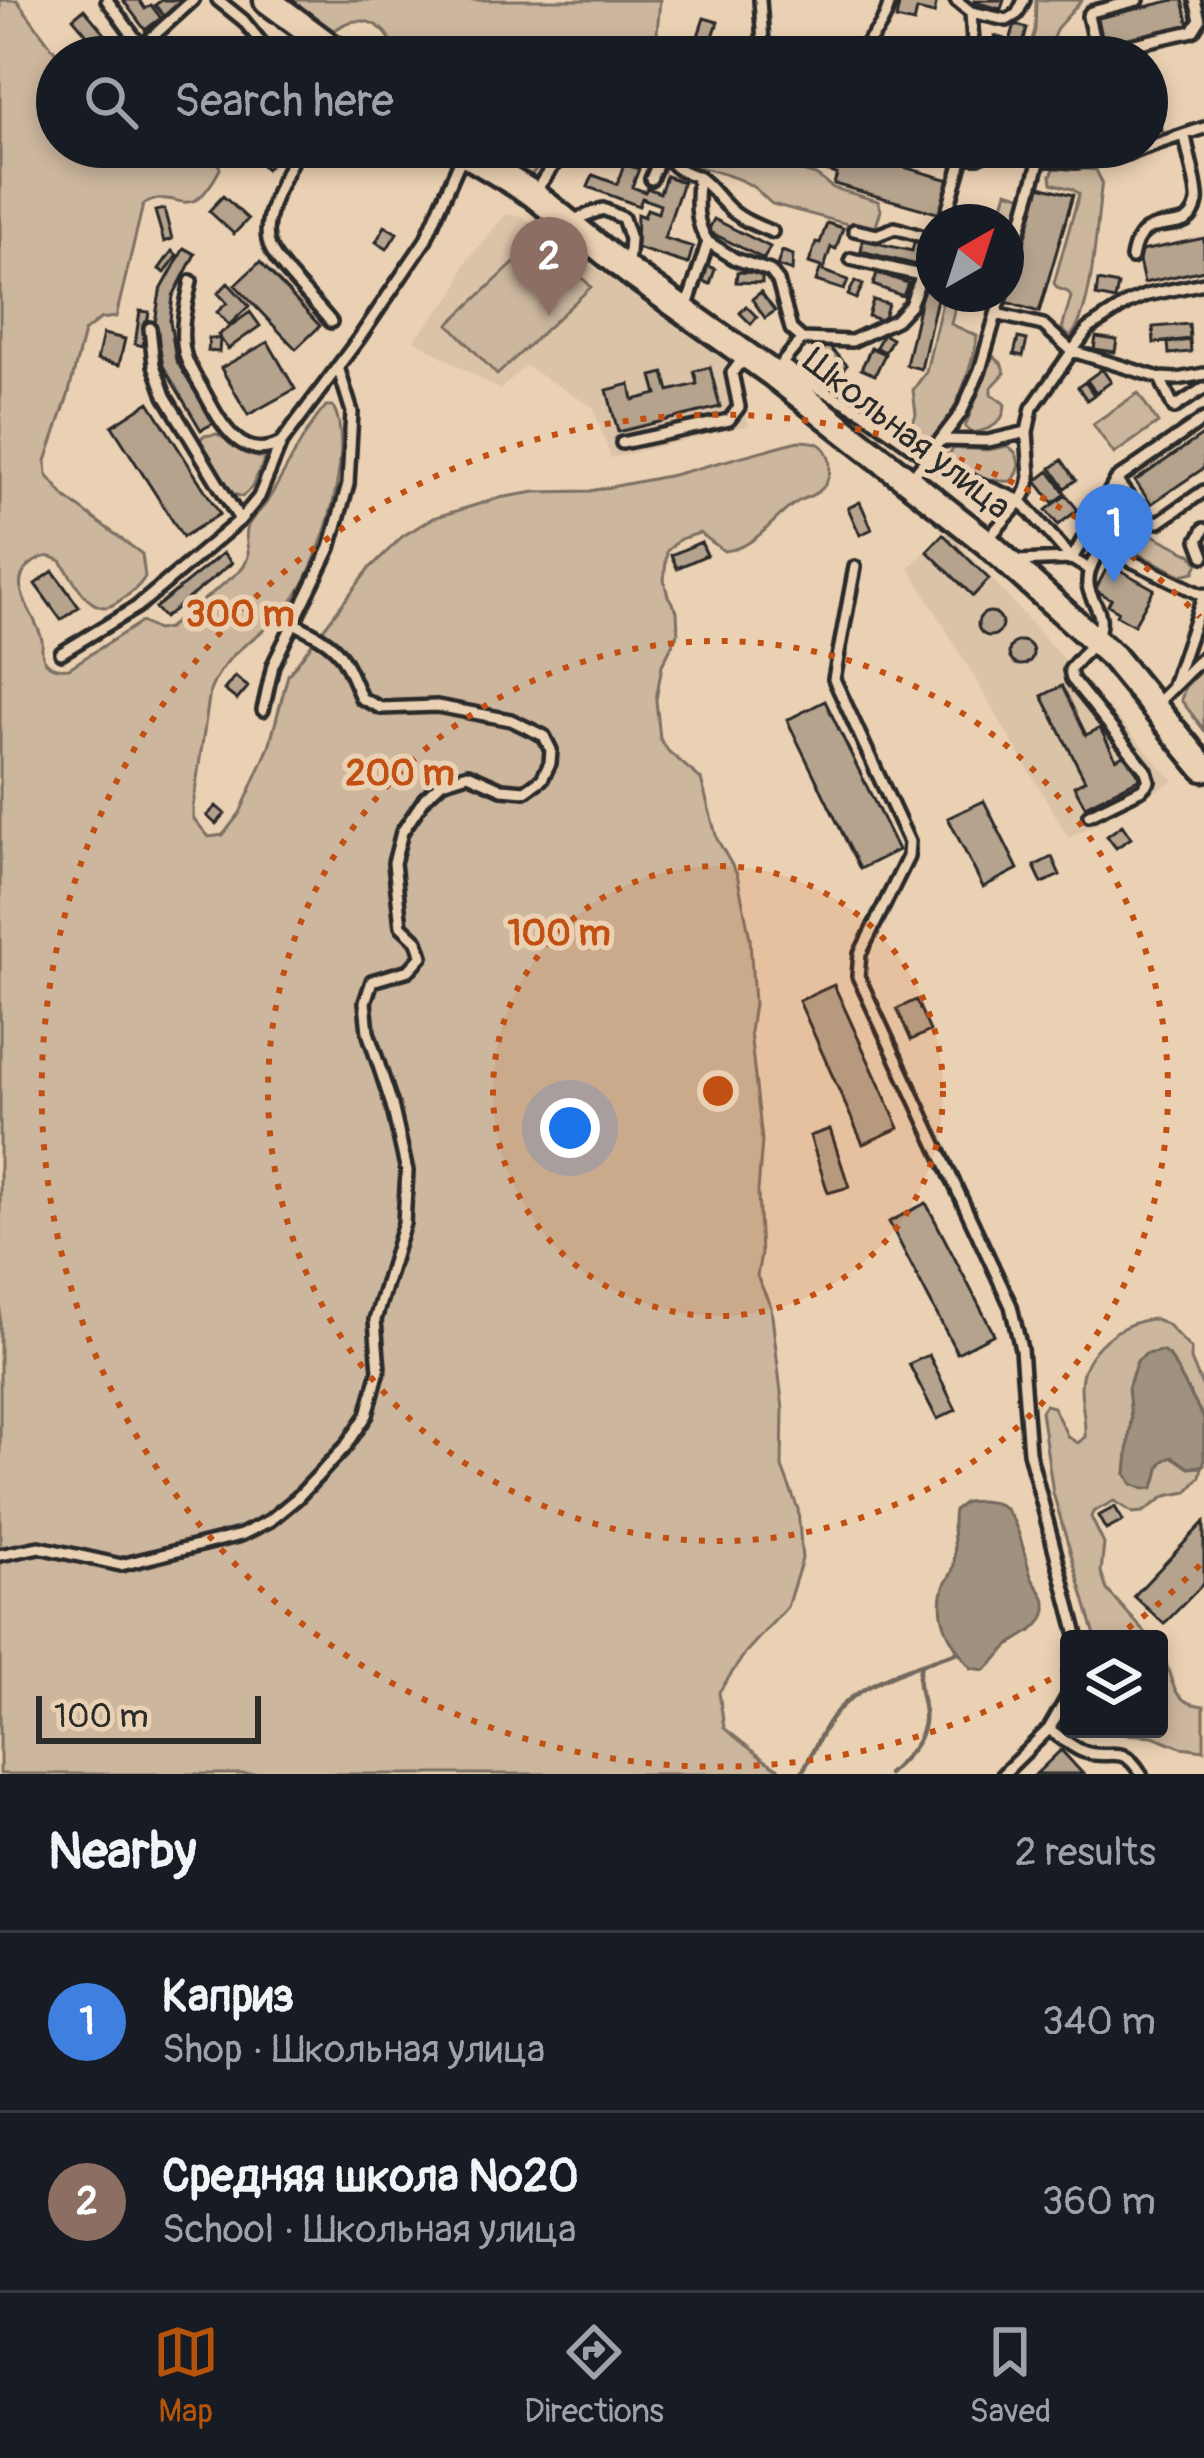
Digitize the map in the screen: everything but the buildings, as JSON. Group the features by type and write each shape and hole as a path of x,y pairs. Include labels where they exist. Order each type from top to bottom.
{"main road":[{"path":"267,0 316,36"},
{"name":"Школьная улица","path":"488,168 533,194 628,271 769,366 1010,561 1113,657 1204,767"}],"lane":[{"path":"107,0 134,36"},
{"path":"152,36 193,0"},
{"path":"218,0 256,36"},
{"path":"760,0 764,36"},
{"path":"872,36 888,14 890,0"},
{"path":"956,0 971,12 1007,20 1017,14 1024,0"},
{"path":"1092,36 1091,12 1138,0"},
{"path":"1168,37 1192,31 1200,20 1196,0"},
{"path":"971,12 973,36"},
{"path":"1168,141 1204,128"},
{"path":"1132,258 1143,231 1180,224 1195,209 1198,199 1185,135"},
{"path":"290,168 268,222 268,244 331,322"},
{"path":"62,653 137,607 240,520 259,497 281,443 425,241 453,168"},
{"path":"533,194 551,168"},
{"path":"651,178 656,168"},
{"path":"673,168 698,177 728,207 772,232"},
{"path":"949,204 960,168"},
{"path":"1024,215 1037,168"},
{"path":"698,177 699,226 708,242 735,260 770,271 778,281 791,329 802,340"},
{"path":"568,222 603,209 623,218 631,239 628,271"},
{"path":"854,230 877,235 895,228 916,236"},
{"path":"685,312 708,242"},
{"path":"851,259 916,274"},
{"path":"191,281 183,321 185,358 223,428 258,450 281,443"},
{"path":"986,542 1022,501 1030,477 1027,432 1032,408 1088,329 1147,295 1204,283"},
{"path":"769,366 802,340 852,341 874,333 905,313 916,285"},
{"path":"910,480 961,413 996,314 1043,325 1072,351 1160,378 1204,374"},
{"path":"150,328 154,365 165,396 240,520"},
{"path":"622,443 729,420 739,407 732,373 738,365 769,366 863,412 953,473 1022,501 1072,559 1089,569"},
{"path":"263,710 273,664 330,548 348,484 352,412 338,367"},
{"path":"1160,378 1174,408 1178,438"},
{"path":"1174,408 1204,388"},
{"path":"1072,559 1116,480 1204,418"},
{"path":"943,440 988,441 1027,432"},
{"path":"1116,480 1151,522 1160,522 1204,491"},
{"path":"1204,529 1198,540 1204,556"},
{"path":"1089,815 1149,781 1072,679 1070,670 1099,630 1100,619 1086,580 1096,556 1113,552 1203,595 1173,686"},
{"path":"1010,561 1072,559"},
{"path":"855,567 834,679 910,842 908,857 860,954 858,976 1011,1306 1021,1349 1029,1452 1076,1630"},
{"path":"0,1555 39,1547 121,1565 241,1535 269,1521 297,1498 368,1415 379,1370 374,1321 404,1223 406,1171 392,1105 368,1032 365,1002 372,981 409,970 422,956 417,941 401,926 394,862 402,832 442,782 468,774 502,789 525,790 542,779 551,750 544,736 511,720 437,706 382,708 361,698 345,660 331,642 292,622"},
{"path":"1154,707 1204,656"},
{"path":"1003,1774 1049,1729 1060,1710"},
{"path":"1049,1729 1085,1753 1119,1753 1130,1758 1141,1774"}],"shaded area":[{"path":"0,0 17,0 44,36 36,36 36,168 220,169 209,187 191,202 166,199 143,205 116,317 100,319 84,332 46,461 47,475 66,498 142,554 145,577 116,603 99,606 84,595 61,561 47,557 34,562 25,570 21,589 39,629 46,662 69,668 141,622 157,630 168,628 240,571 248,553 249,523 326,406 333,406 339,425 338,477 314,562 292,602 237,651 210,691 193,806 193,818 209,837 223,835 240,813 269,747 288,675 369,569 403,536 433,518 499,498 590,491 673,475 798,441 823,447 830,467 824,486 745,545 724,551 700,533 680,539 667,551 664,580 677,611 678,633 662,665 656,700 660,739 701,779 717,839 737,874 750,938 754,1004 750,1032 762,1140 757,1276 771,1307 783,1409 782,1467 798,1509 802,1559 787,1607 746,1652 719,1692 724,1728 787,1774 0,1774"},
{"path":"287,0 660,0 657,36 387,36 365,21 345,24 330,33"},
{"path":"1036,0 1082,0 1054,36 1033,36"},
{"path":"506,168 537,168 527,180"},
{"path":"702,168 791,168 816,175 833,188 878,201 881,210 876,226 866,229 772,204 756,189"},
{"path":"1055,168 1096,170 1102,182 1089,287 1070,337 1062,329 1071,297 1054,283 1079,194 1052,183"},
{"path":"1007,191 1024,196 1022,204 1003,204"},
{"path":"506,214 522,216 732,366 749,425 611,458 593,407 525,366 500,390 414,340 455,292 465,263"},
{"path":"543,236 591,287 497,375 449,324"},
{"path":"940,312 954,312 951,324 977,336 970,366 945,424 934,436 922,439 910,432 916,414 913,390 926,372"},
{"path":"993,356 1005,373 991,394 1005,404 1004,411 995,425 972,433 965,427"},
{"path":"1138,393 1158,423 1114,454 1093,424"},
{"path":"217,434 265,459 242,497 231,493 199,441"},
{"path":"1008,446 1019,463 1011,481 976,475 944,460 954,448"},
{"path":"1120,502 1141,529 1192,555 1198,563 1194,572 1181,575 1105,537 1103,530"},
{"path":"948,531 1174,781 1069,838 909,567"},
{"path":"1204,668 1204,730 1181,700 1185,687"},
{"path":"1142,1321 1167,1324 1191,1349 1204,1390 1204,1419 1170,1357 1146,1354 1132,1377 1126,1473 1158,1466 1173,1457 1189,1468 1202,1467 1187,1492 1166,1496 1143,1512 1133,1513 1114,1501 1093,1512 1104,1544 1101,1572 1107,1590 1143,1630 1093,1630 1053,1493 1041,1411 1045,1405 1053,1407 1068,1437 1078,1443 1085,1437 1081,1387 1088,1361 1117,1331"},
{"path":"1162,1351 1170,1357 1204,1419 1204,1465 1189,1468 1173,1457 1167,1459 1160,1465 1153,1488 1144,1489 1132,1484 1126,1474 1131,1419 1128,1388 1137,1361"},
{"path":"965,1502 1000,1505 1012,1518 1046,1605 1037,1627 985,1670 971,1668 964,1659 951,1640 941,1610 954,1562 954,1510"},
{"path":"1168,1669 1177,1693 1204,1706 1204,1750 1158,1738 1168,1738"}],"waterway":[{"path":"801,1774 828,1723 845,1703 891,1676 958,1652"},
{"path":"888,1774 921,1735 921,1665"}],"place":[{"name":"Средняя школа №20","path":"549,316"},
{"name":"Каприз","path":"1114,583"}]}
